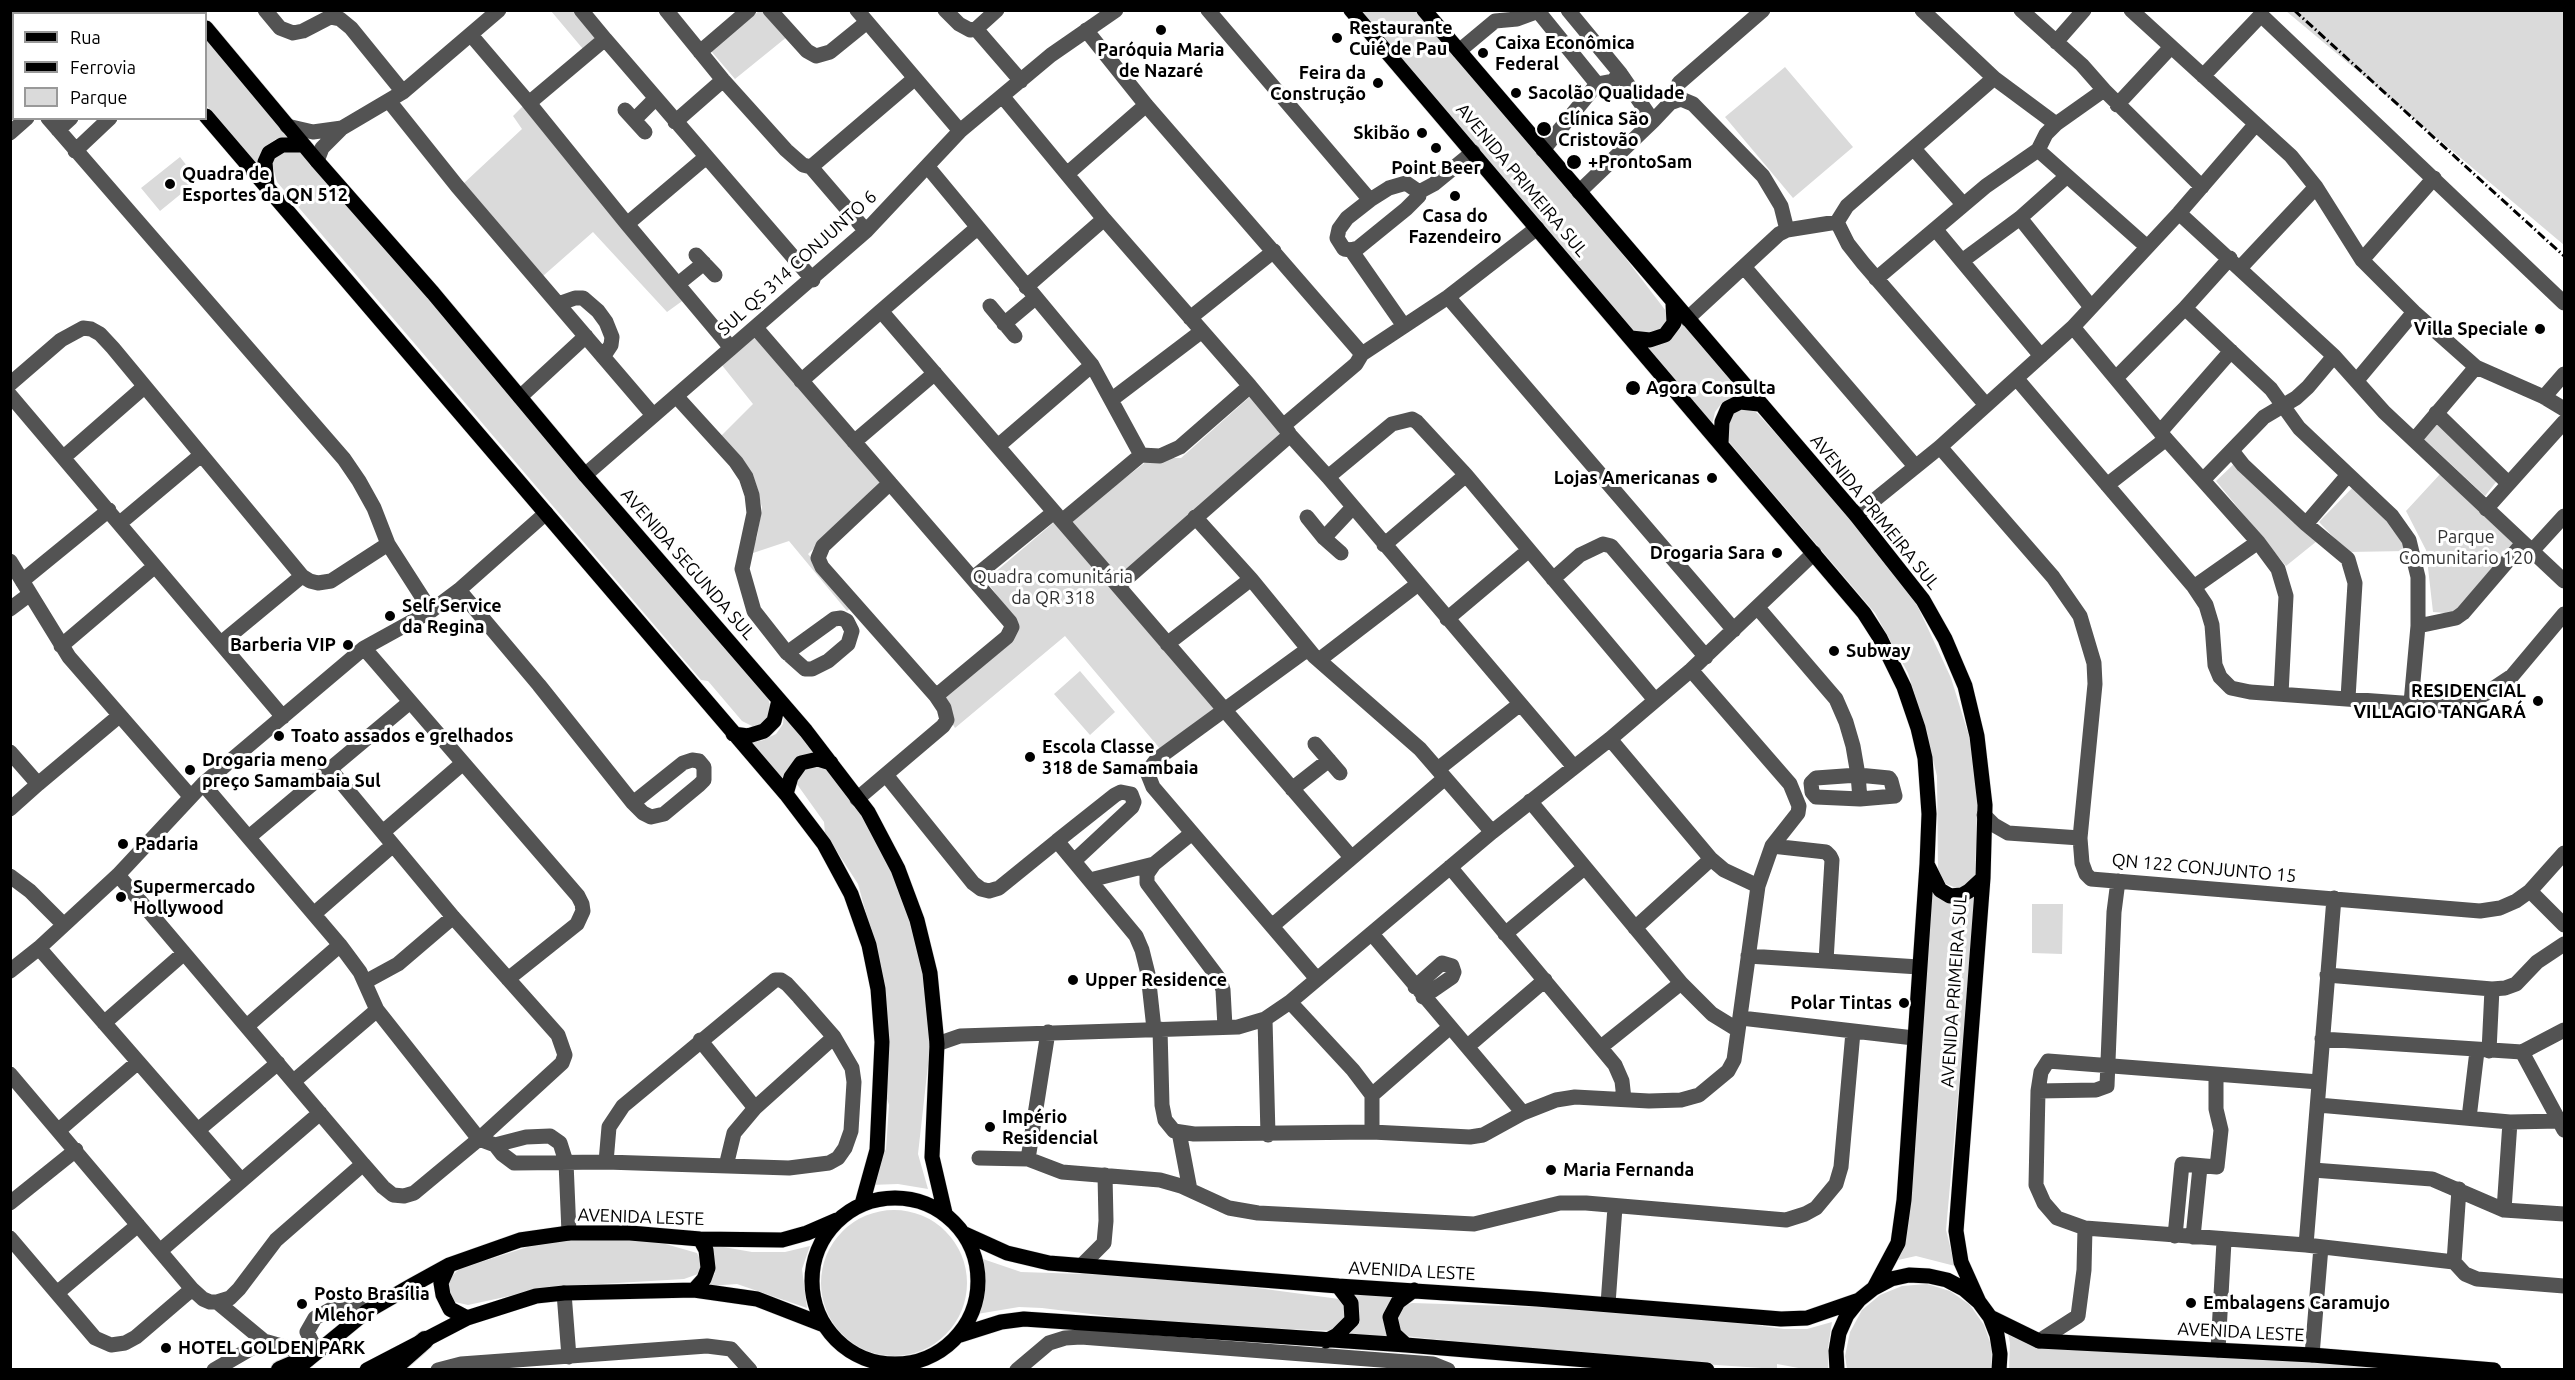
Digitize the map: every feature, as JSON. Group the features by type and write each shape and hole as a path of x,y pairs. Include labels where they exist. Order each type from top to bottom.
{"highway":[{"path":"391,1370 425,1340"},
{"path":"279,1370 309,1358"}],"main road":[{"name":"AVENIDA PRIMEIRA SUL","path":"1352,10 1864,613 1896,668 1923,748 1929,814 1904,1200 1898,1243 1874,1288"},
{"name":"AVENIDA PRIMEIRA SUL","path":"1424,10 1856,515 1923,600 1949,648 1965,686 1977,736 1984,815 1983,879 1956,1231 1961,1262 1979,1302"},
{"name":"AVENIDA SEGUNDA SUL","path":"207,29 287,126 433,293 585,475 779,700 831,763 878,829 898,869 917,920 930,973 937,1044 932,1156 945,1213"},
{"path":"207,117 786,794 824,844 851,894 869,945 878,989 882,1042 877,1150 862,1204"},
{"path":"267,188 265,162 269,153 287,144 303,144"},
{"path":"1631,338 1650,340 1665,335 1674,323 1673,303"},
{"path":"1721,443 1722,422 1728,408 1740,402 1759,404"},
{"path":"734,734 748,736 764,731 774,721 779,700"},
{"path":"786,794 791,777 801,763 818,759 831,763"},
{"path":"1927,864 1941,890 1950,896 1969,891 1983,879"},
{"path":"890,1197 918,1200 945,1213 965,1234 976,1259 979,1286 974,1312 960,1335 940,1353 916,1363 890,1365 864,1359 842,1345 824,1325 814,1299 812,1270 820,1243 837,1220 862,1204 890,1197"},
{"name":"AVENIDA LESTE","path":"309,1358 366,1312 449,1265 520,1240 569,1233 630,1233 700,1239 782,1240 807,1233 837,1220"},
{"name":"AVENIDA LESTE","path":"965,1234 1007,1253 1030,1260 1781,1319 1806,1318 1859,1300"},
{"path":"693,1290 704,1279 708,1268 706,1250 700,1239"},
{"path":"449,1265 441,1283 442,1295 450,1309 467,1318"},
{"path":"1837,1370 1836,1351 1839,1333 1847,1315 1859,1300 1874,1288 1891,1279 1909,1275 1929,1276 1956,1285 1979,1302 1990,1317 1997,1335 2000,1354 1999,1370"},
{"path":"1326,1341 1337,1335 1352,1320 1351,1303 1338,1286"},
{"path":"367,1370 467,1318 536,1296 564,1293 693,1290 757,1299 824,1325"},
{"path":"1406,1345 1394,1334 1390,1317 1398,1302 1414,1290"},
{"name":"AVENIDA LESTE","path":"1990,1317 2039,1341 2312,1355 2494,1370"},
{"path":"960,1335 1001,1322 1024,1319 1406,1345 1605,1366 1707,1370"}],"street":[{"path":"265,10 280,28 293,33 303,31 330,17 340,19 351,28 402,92"},
{"path":"317,161 322,148 342,128 402,92 499,10"},
{"path":"666,10 723,80 795,160 812,167 866,231"},
{"path":"700,52 750,10"},
{"path":"770,10 807,51 816,56 830,52 862,16 960,131"},
{"path":"945,10 964,28 976,29 1021,81"},
{"path":"976,29 997,10"},
{"name":"SUL QS 314 CONJUNTO 6","path":"585,475 813,280 866,231 960,131 1086,30 1116,10"},
{"path":"1208,10 1370,200"},
{"path":"1568,10 1620,73 1653,121"},
{"path":"1679,83 1764,10"},
{"path":"1922,10 1994,78 2056,124"},
{"path":"2021,10 2082,65 2117,105 2202,187"},
{"path":"2056,42 2084,10"},
{"path":"2131,10 2291,156 2316,187 2362,260 2414,312 2476,367 2544,397 2565,409"},
{"path":"1459,51 1495,21 1517,19 1537,11 1597,84"},
{"path":"589,13 605,39 705,158 813,280"},
{"path":"2203,76 2258,13 2565,303"},
{"path":"1086,30 1146,105 1362,354"},
{"path":"471,35 731,348"},
{"path":"529,103 605,39"},
{"path":"2117,105 2171,47"},
{"path":"1543,150 1597,84 1613,81 1620,73"},
{"path":"1837,222 1846,206 1994,78"},
{"path":"812,167 914,79"},
{"path":"675,122 723,80"},
{"path":"1876,279 1936,231 1963,204 2038,150 2046,134 2056,124 2104,90"},
{"path":"1003,97 1104,219 1250,386 1574,767"},
{"path":"645,132 629,115 656,99"},
{"path":"1578,192 1670,103 1681,99 1693,104 1763,176 1781,206 1787,230"},
{"path":"389,101 653,415"},
{"path":"1067,174 1146,105"},
{"path":"10,134 25,120"},
{"path":"75,151 108,120"},
{"path":"53,124 344,459 374,508 388,544 431,611"},
{"path":"1856,515 1940,447 2073,327 2179,213 2255,124"},
{"path":"287,126 314,132 342,128"},
{"path":"1914,149 1963,204"},
{"path":"2038,150 2146,246"},
{"path":"1419,192 1411,185 1401,184 1370,200 1347,218 1339,229 1337,238 1344,249 1358,248 1406,209 1419,196 1419,192 1434,184 1473,152"},
{"path":"627,224 705,158"},
{"path":"927,166 1092,365 1141,455"},
{"path":"1962,261 2020,218 2066,177"},
{"path":"2362,260 2434,178"},
{"path":"2116,378 2185,308 2316,187"},
{"path":"2179,213 2334,356 2358,379 2384,412 2565,581"},
{"path":"2020,218 2091,307"},
{"path":"1004,324 1030,292 1104,219"},
{"path":"1687,319 1745,268 1779,234 1787,230 1837,222"},
{"path":"1837,222 1848,244 1876,279 1986,405"},
{"path":"801,381 977,228"},
{"path":"1118,586 1195,517 1356,364 1362,354 1448,297 1537,228"},
{"path":"1936,231 2041,356"},
{"path":"1351,250 1404,326"},
{"path":"1190,318 1274,252"},
{"path":"678,284 705,264"},
{"path":"1745,268 1915,466"},
{"path":"1448,297 1734,630"},
{"path":"558,304 575,298 583,298 598,311 606,322 612,337 611,345 603,357"},
{"path":"1673,303 1706,302"},
{"path":"990,306 1015,336"},
{"path":"2185,308 2271,389 2299,428 2392,516 2409,540 2418,577 2418,626 2410,703"},
{"path":"881,311 1351,857"},
{"path":"2358,379 2414,312"},
{"path":"2073,327 2163,435 2258,542 2278,569 2286,596 2281,694"},
{"path":"10,384 61,340 83,328 100,334 303,576 318,583 331,581 388,544"},
{"path":"756,328 1006,616 1012,627 1011,632 936,696"},
{"path":"1112,400 1202,331"},
{"path":"520,398 586,336"},
{"path":"2107,485 2163,435 2231,351"},
{"path":"2204,479 2264,417 2284,406 2308,387 2334,356"},
{"path":"998,446 1092,365"},
{"path":"2414,440 2476,367"},
{"path":"855,442 935,374"},
{"path":"2544,397 2565,374"},
{"path":"2017,379 2194,587 2206,605 2212,625 2215,665 2220,677 2231,688 2443,706 2466,703 2485,694 2512,676 2565,614"},
{"path":"973,578 1141,455 1160,456 1180,447 1250,386"},
{"path":"64,457 144,387"},
{"path":"10,396 283,717"},
{"path":"676,396 736,462 746,477 752,495 754,513 742,569 754,611 787,653 801,667 812,669 820,666 851,638 852,631 842,618 826,623 787,653"},
{"path":"2436,413 2508,483"},
{"path":"1328,477 1392,424 1412,419 1423,427 1466,475 1655,700"},
{"path":"2486,509 2565,422"},
{"name":"QN 122 CONJUNTO 15","path":"1940,447 2053,577 2080,616 2094,663 2095,684 2080,838 2082,863 2086,874 2091,879 2480,911 2500,908 2530,891 2565,853"},
{"path":"2232,451 2242,465 2348,559 2354,575 2355,592 2348,698"},
{"path":"120,523 201,455"},
{"path":"1384,544 1466,475"},
{"path":"2306,524 2348,475"},
{"path":"857,799 943,726 947,715 936,696 822,567 818,554 823,546 890,483"},
{"path":"1324,538 1353,507"},
{"path":"10,609 26,587 109,510"},
{"path":"10,971 39,948 118,875 203,784 364,648 431,611 459,590 546,513"},
{"path":"2418,626 2456,618 2463,613 2528,547 2565,516"},
{"path":"1195,517 1251,579 1313,655 1400,729 1442,773 1492,832"},
{"path":"1307,517 1324,538 1341,553"},
{"path":"2194,587 2258,542"},
{"path":"1553,579 1580,555 1603,544 1611,546 1706,657"},
{"path":"1447,619 1529,550"},
{"path":"937,1044 960,1036 1225,1028 1238,1027 1265,1019 1290,1002 1492,832 1610,739 1706,657 1814,553"},
{"path":"10,561 61,646 190,796"},
{"path":"61,646 155,566"},
{"path":"221,643 303,576"},
{"path":"1167,644 1251,579"},
{"path":"1317,979 1153,787 1147,772 1157,759 1226,711 1418,584"},
{"path":"459,590 539,685 633,803 651,817 664,814 699,785 704,780 704,767 699,761 692,760 683,763 633,803"},
{"path":"1758,608 1836,699 1846,722 1858,775 1860,799"},
{"path":"846,621 859,609"},
{"path":"364,648 578,896 582,904 583,911 577,924 508,979"},
{"path":"1057,841 1125,920 1143,950 1157,1029 1162,1105 1168,1125 1174,1131 1194,1134 1372,1132 1470,1137 1483,1135 1523,1113 1556,1100 1575,1097 1681,1100 1699,1095 1728,1071 1734,1060 1758,886 1772,846 1798,813 1798,800 1790,784 1691,670"},
{"path":"249,837 410,702"},
{"path":"1272,926 1520,704"},
{"path":"10,809 119,716"},
{"path":"1610,739 1711,859 1724,870 1758,886"},
{"path":"1315,744 1340,773"},
{"path":"10,752 38,784"},
{"path":"1292,789 1329,760"},
{"path":"382,832 463,763"},
{"path":"118,875 382,1187 393,1195 404,1196 414,1193 479,1139 551,1074 562,1063 566,1055 558,1035 453,917 330,769"},
{"path":"886,775 967,876 981,889 989,891 999,888 1115,795 1121,792 1131,794 1134,802 1132,807 1074,861"},
{"path":"1858,775 1889,778 1895,796 1860,799 1816,797 1811,783 1816,778 1858,775"},
{"path":"203,784 340,945 365,982 376,1010 479,1139 495,1145 514,1163 606,1162 789,1168 829,1163 838,1158 845,1149 851,1131 854,1082 852,1068 834,1037 787,984 781,980 775,980 642,1089 614,1117 609,1127 606,1162"},
{"path":"1530,801 1681,982 1712,1014 1739,1024 1914,1038"},
{"path":"1984,815 1994,825 2008,833 2080,838"},
{"path":"1192,833 1154,864 1147,874 1147,883 1220,980 1223,990 1225,1028"},
{"path":"1983,847 2008,833"},
{"path":"315,913 393,845"},
{"path":"1772,846 1826,852 1832,860 1826,961"},
{"path":"1635,928 1711,859"},
{"path":"1090,880 1154,864"},
{"path":"1450,867 1615,1065 1622,1081 1624,1099"},
{"path":"1505,934 1584,868"},
{"path":"10,876 30,891 64,925"},
{"path":"2038,1091 2096,1090 2104,1088 2109,1081 2114,912 2118,881"},
{"path":"2530,891 2565,925"},
{"path":"2312,1355 2313,1170 2334,898"},
{"path":"365,982 398,964 453,917"},
{"path":"1372,934 1523,1113"},
{"path":"2327,975 2492,989 2511,987 2537,962 2565,944"},
{"path":"246,1026 340,945"},
{"path":"39,948 241,1180"},
{"path":"104,1023 184,953"},
{"path":"1748,956 1918,966"},
{"path":"1468,1046 1545,980"},
{"path":"1601,1047 1681,982"},
{"path":"2469,1118 2483,1051 2492,989"},
{"path":"1290,1002 1353,1070 1372,1095 1374,1114 1372,1132"},
{"path":"294,1081 376,1010"},
{"path":"1265,1019 1268,1134"},
{"path":"936,1022 960,1036"},
{"path":"1372,1095 1450,1027"},
{"path":"2322,1040 2522,1052 2565,1030"},
{"path":"1028,1159 1048,1032"},
{"path":"979,1158 1028,1159 1062,1172 1160,1180 1190,1190 1229,1208 1249,1212 1421,1223 1474,1224 1560,1203 1586,1203 1786,1220 1816,1208 1826,1199 1836,1184 1841,1167 1853,1032"},
{"path":"726,1166 734,1133 755,1108 834,1037"},
{"path":"700,1040 755,1108"},
{"path":"2522,1052 2562,1126"},
{"path":"2319,1082 2049,1061 2041,1072 2038,1091 2036,1185 2044,1203 2057,1218 2085,1228 2224,1241 2313,1246 2454,1262 2464,1274 2477,1279 2565,1286"},
{"path":"59,1130 138,1062"},
{"path":"198,1130 278,1063"},
{"path":"10,1074 192,1288 203,1299 217,1302 264,1341 309,1358 314,1346 307,1332 315,1318 337,1306 355,1305 366,1312"},
{"path":"2175,1236 2182,1164 2217,1167 2221,1130 2216,1109 2216,1074"},
{"path":"2318,1105 2562,1126"},
{"path":"159,1251 320,1113"},
{"path":"2504,1210 2510,1122"},
{"path":"1179,1132 1190,1190"},
{"path":"495,1145 526,1137 550,1136 562,1146 566,1162 569,1233"},
{"path":"10,1203 76,1150"},
{"path":"217,1302 230,1298 276,1240 363,1164"},
{"path":"2193,1237 2200,1167"},
{"path":"2313,1170 2432,1179 2504,1210 2565,1214"},
{"path":"1082,1265 1104,1243 1106,1237 1105,1175"},
{"path":"2454,1262 2459,1189"},
{"path":"1608,1304 1615,1207"},
{"path":"57,1293 138,1225"},
{"path":"2039,1341 2078,1316 2084,1270 2085,1228"},
{"path":"10,1238 95,1338 111,1345 125,1343 136,1337 192,1288"},
{"path":"2218,1350 2224,1241"},
{"path":"564,1293 569,1358"},
{"path":"1017,1370 1049,1343 1065,1338 1081,1337 1433,1364 1448,1370"},
{"path":"214,1370 264,1341"},
{"path":"438,1370 461,1364 722,1347 731,1349 750,1370"}],"green space":[{"path":"125,11 184,12 126,12"},
{"path":"551,11 574,11 595,38 583,49"},
{"path":"759,11 776,11 793,32 735,79 711,51"},
{"path":"1360,11 1422,11 1543,150 1669,315 1663,332 1641,334 1633,331"},
{"path":"2286,11 2564,11 2564,245 2341,57"},
{"path":"207,38 292,138 276,139 269,144 263,151 258,167 207,106"},
{"path":"1785,67 1853,147 1793,198 1725,117"},
{"path":"524,105 685,299 667,312 593,232 543,276 463,184 522,129 513,116"},
{"path":"296,147 433,299 768,698 772,712 765,724 756,728 742,721 708,681 701,680 277,182 271,160 278,150"},
{"name":"Quadra de Esportes da QN 512","path":"180,157 198,180 160,211 141,188"},
{"path":"1682,323 1747,396 1736,396 1721,404 1715,412 1712,425 1641,343 1660,344 1681,328"},
{"path":"756,335 883,483 808,554 852,607 847,611 789,541 750,554 757,537 762,507 752,476 720,437 753,404 721,364"},
{"path":"1254,393 1287,433 1118,582 1069,521 1151,458 1181,458"},
{"path":"1748,406 1758,414 1857,523 1917,605 1951,678 1969,736 1978,781 1975,876 1967,885 1959,889 1946,884 1938,871 1937,776 1908,673 1875,613 1724,436 1728,413"},
{"path":"2442,418 2500,477 2485,496 2423,438"},
{"path":"2235,463 2317,541 2286,566 2216,481"},
{"name":"Parque Comunitario 120","path":"2442,472 2521,545 2458,614 2433,612 2426,550 2406,511"},
{"path":"2356,484 2389,518 2407,551 2348,552 2319,522"},
{"name":"Quadra comunitária da QR 318","path":"1059,518 1229,710 1166,756 1065,636 955,728 938,699 1018,625 986,580"},
{"path":"1080,671 1115,712 1090,735 1054,694"},
{"path":"784,712 818,753 784,782 750,741 761,741 776,734 783,724"},
{"path":"805,764 828,767 858,804 892,866 923,962 930,1019 929,1056 918,1154 928,1189 898,1184 870,1185 886,1149 889,1105 885,1092 875,946 858,884 825,833 824,822 794,780"},
{"path":"1930,887 1976,894 1946,1230 1955,1266 1916,1256 1898,1260 1905,1240"},
{"path":"2032,904 2063,904 2062,954 2032,953"},
{"path":"894,1210 922,1215 946,1231 962,1255 967,1283 962,1311 946,1335 922,1351 894,1356 866,1351 842,1335 826,1311 821,1283 826,1255 842,1231 866,1215"},
{"path":"577,1239 655,1241 697,1253 703,1266 698,1274 684,1279 551,1287 468,1305 455,1302 446,1292 451,1277 459,1269 540,1243"},
{"path":"712,1245 752,1252 785,1252 810,1246 802,1269 807,1308 737,1284 708,1286 715,1273"},
{"path":"980,1258 1021,1272 1176,1277 1339,1299 1346,1310 1346,1317 1335,1331 1172,1324 1042,1308 1019,1307 977,1314 983,1287"},
{"path":"1927,1284 1950,1291 1970,1305 1984,1325 1992,1348 1991,1369 1847,1369 1845,1356 1850,1332 1862,1310 1880,1295 1902,1286"},
{"path":"1348,1292 1397,1297 1392,1341 1348,1338 1357,1322"},
{"path":"1412,1303 1541,1307 1726,1321 1784,1329 1807,1329 1832,1322 1828,1369 1804,1369 1777,1364 1777,1369 1610,1358 1405,1336 1401,1332 1396,1314"},
{"path":"2007,1329 2026,1334 2484,1369 2009,1369 2010,1343"}],"railway":[{"path":"2294,10 2564,256"}],"place":[{"name":"Paróquia Maria de Nazaré","path":"1161,30"},
{"name":"Restaurante Cuié de Pau","path":"1337,38"},
{"name":"Caixa Econômica Federal","path":"1483,53"},
{"name":"Feira da Construção","path":"1378,83"},
{"name":"Sacolão Qualidade","path":"1516,93"},
{"name":"Clínica São Cristovão","path":"1544,129"},
{"name":"Skibão","path":"1422,133"},
{"name":"Point Beer","path":"1436,148"},
{"name":"+ProntoSam","path":"1574,162"},
{"name":"Quadra de Esportes da QN 512","path":"170,184"},
{"name":"Casa do Fazendeiro","path":"1455,196"},
{"name":"Villa Speciale","path":"2540,329"},
{"name":"Agora Consulta","path":"1633,388"},
{"name":"Lojas Americanas","path":"1712,478"},
{"name":"Drogaria Sara","path":"1777,553"},
{"name":"Self Service da Regina","path":"390,616"},
{"name":"Barberia VIP","path":"348,645"},
{"name":"Subway","path":"1834,651"},
{"name":"RESIDENCIAL VILLAGIO TANGARÁ","path":"2538,701"},
{"name":"Toato assados e grelhados","path":"279,736"},
{"name":"Escola Classe 318 de Samambaia","path":"1030,757"},
{"name":"Drogaria meno preço Samambaia Sul","path":"190,770"},
{"name":"Padaria","path":"123,844"},
{"name":"Supermercado Hollywood","path":"121,897"},
{"name":"Upper Residence","path":"1073,980"},
{"name":"Polar Tintas","path":"1904,1003"},
{"name":"Império Residencial","path":"990,1127"},
{"name":"Maria Fernanda","path":"1551,1170"},
{"name":"Embalagens Caramujo","path":"2191,1303"},
{"name":"Posto Brasília Mlehor","path":"302,1304"},
{"name":"HOTEL GOLDEN PARK","path":"166,1348"}]}
